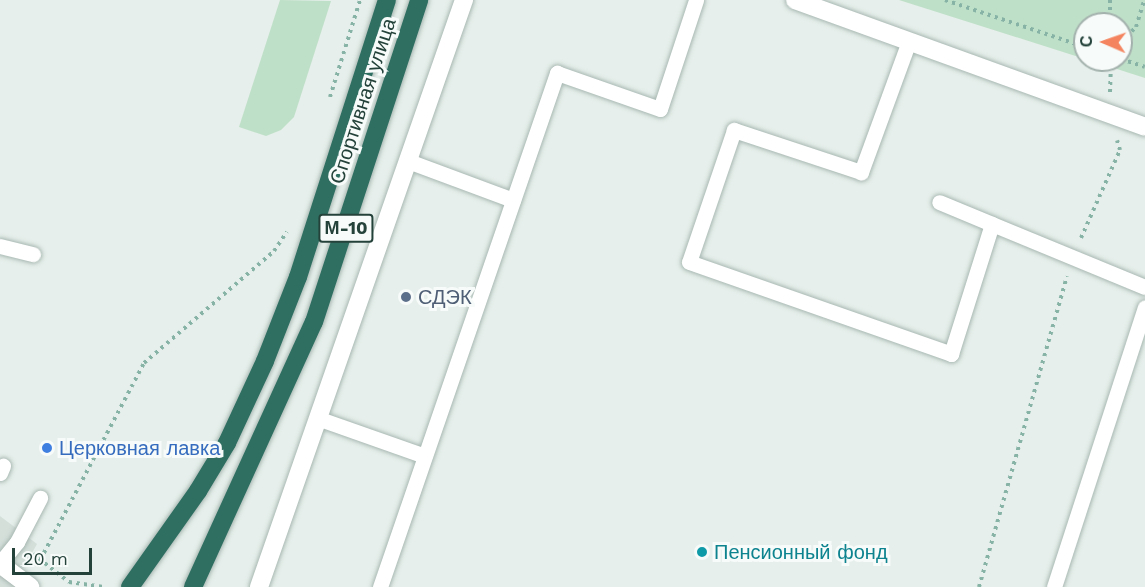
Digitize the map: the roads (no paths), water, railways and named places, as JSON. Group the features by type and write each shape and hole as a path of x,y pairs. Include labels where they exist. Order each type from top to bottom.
{"highway":[{"name":"Спортивная улица","path":"130,587 175,526 227,443 298,278 387,0"},
{"name":"Спортивная улица","path":"193,587 258,450 314,322 419,0"}],"street":[{"path":"259,587 464,0"},
{"path":"795,0 1145,127"},
{"path":"0,564 27,585"}],"lane":[{"path":"380,587 557,73 660,109 696,0"},
{"path":"909,41 861,172 734,130 689,262 951,354 992,224"},
{"path":"408,161 513,200"},
{"path":"939,202 1072,259 1145,287"},
{"path":"0,246 33,254"},
{"path":"1054,587 1145,307"},
{"path":"317,418 425,456"},
{"path":"0,564 17,542 40,498"}],"place":[{"name":"СДЭК","path":"406,297"},
{"name":"Церковная лавка","path":"47,448"},
{"name":"Пенсионный фонд","path":"702,552"}]}
